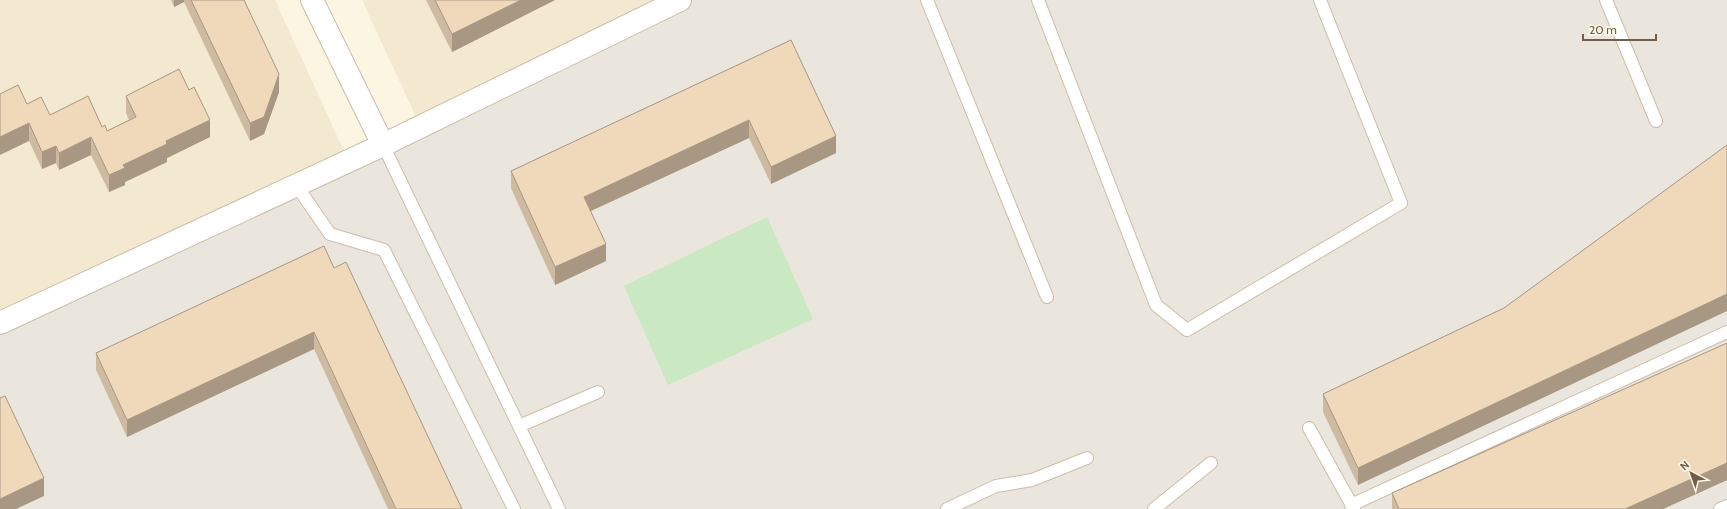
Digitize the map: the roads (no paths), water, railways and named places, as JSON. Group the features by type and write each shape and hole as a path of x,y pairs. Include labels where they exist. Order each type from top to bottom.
{"street":[{"path":"312,0 383,145"},
{"path":"0,323 296,184 383,145 680,0"}],"lane":[{"path":"927,0 1047,297"},
{"path":"1038,0 1156,305 1187,330 1401,203 1320,0"},
{"path":"1606,0 1656,122"},
{"path":"383,145 559,509"},
{"path":"296,184 330,234 384,250 514,509"},
{"path":"1309,428 1352,507 1727,332"},
{"path":"519,426 598,392"},
{"path":"947,509 996,486 1032,480 1087,458"},
{"path":"1154,509 1211,463"},
{"path":"1720,509 1727,506"}]}
